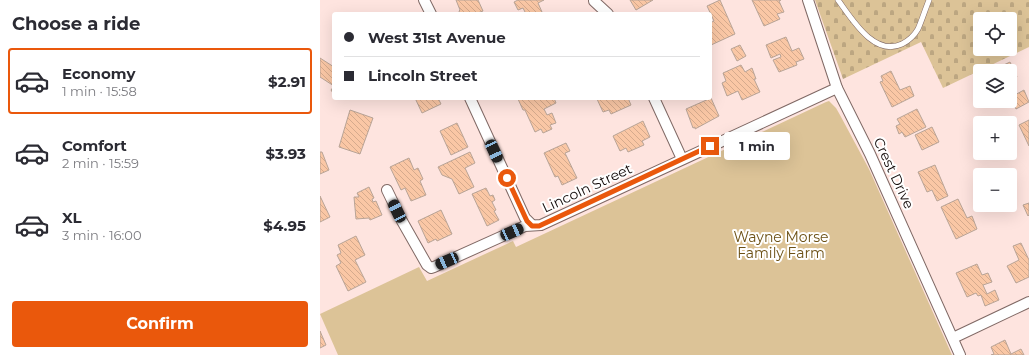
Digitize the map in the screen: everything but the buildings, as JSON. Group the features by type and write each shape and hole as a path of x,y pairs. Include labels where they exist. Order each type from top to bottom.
{"street":[{"path":"424,0 430,12"},
{"name":"Crest Drive","path":"808,0 836,88 870,154 960,355"},
{"path":"594,1 606,12"},
{"name":"Lincoln Street","path":"387,190 402,221 427,265 431,268 525,226 542,225 836,88"},
{"path":"471,100 525,218 532,226"},
{"path":"655,100 682,159"},
{"path":"953,338 1029,302"}],"lane":[{"path":"838,0 857,25 869,37 881,46 892,47 904,43 914,34 918,28 929,0"}],"green space":[{"path":"815,0 1029,0 1029,47 1017,53 1017,12 973,12 973,56 1010,56 993,64 973,64 973,74 943,88 921,42 843,79"},
{"name":"Wayne Morse Family Farm","path":"829,101 836,108 869,169 952,355 338,355 320,314 419,267 427,281 513,241 516,247"}],"route":[{"path":"507,178 527,221 532,226 539,226 710,146"}]}
